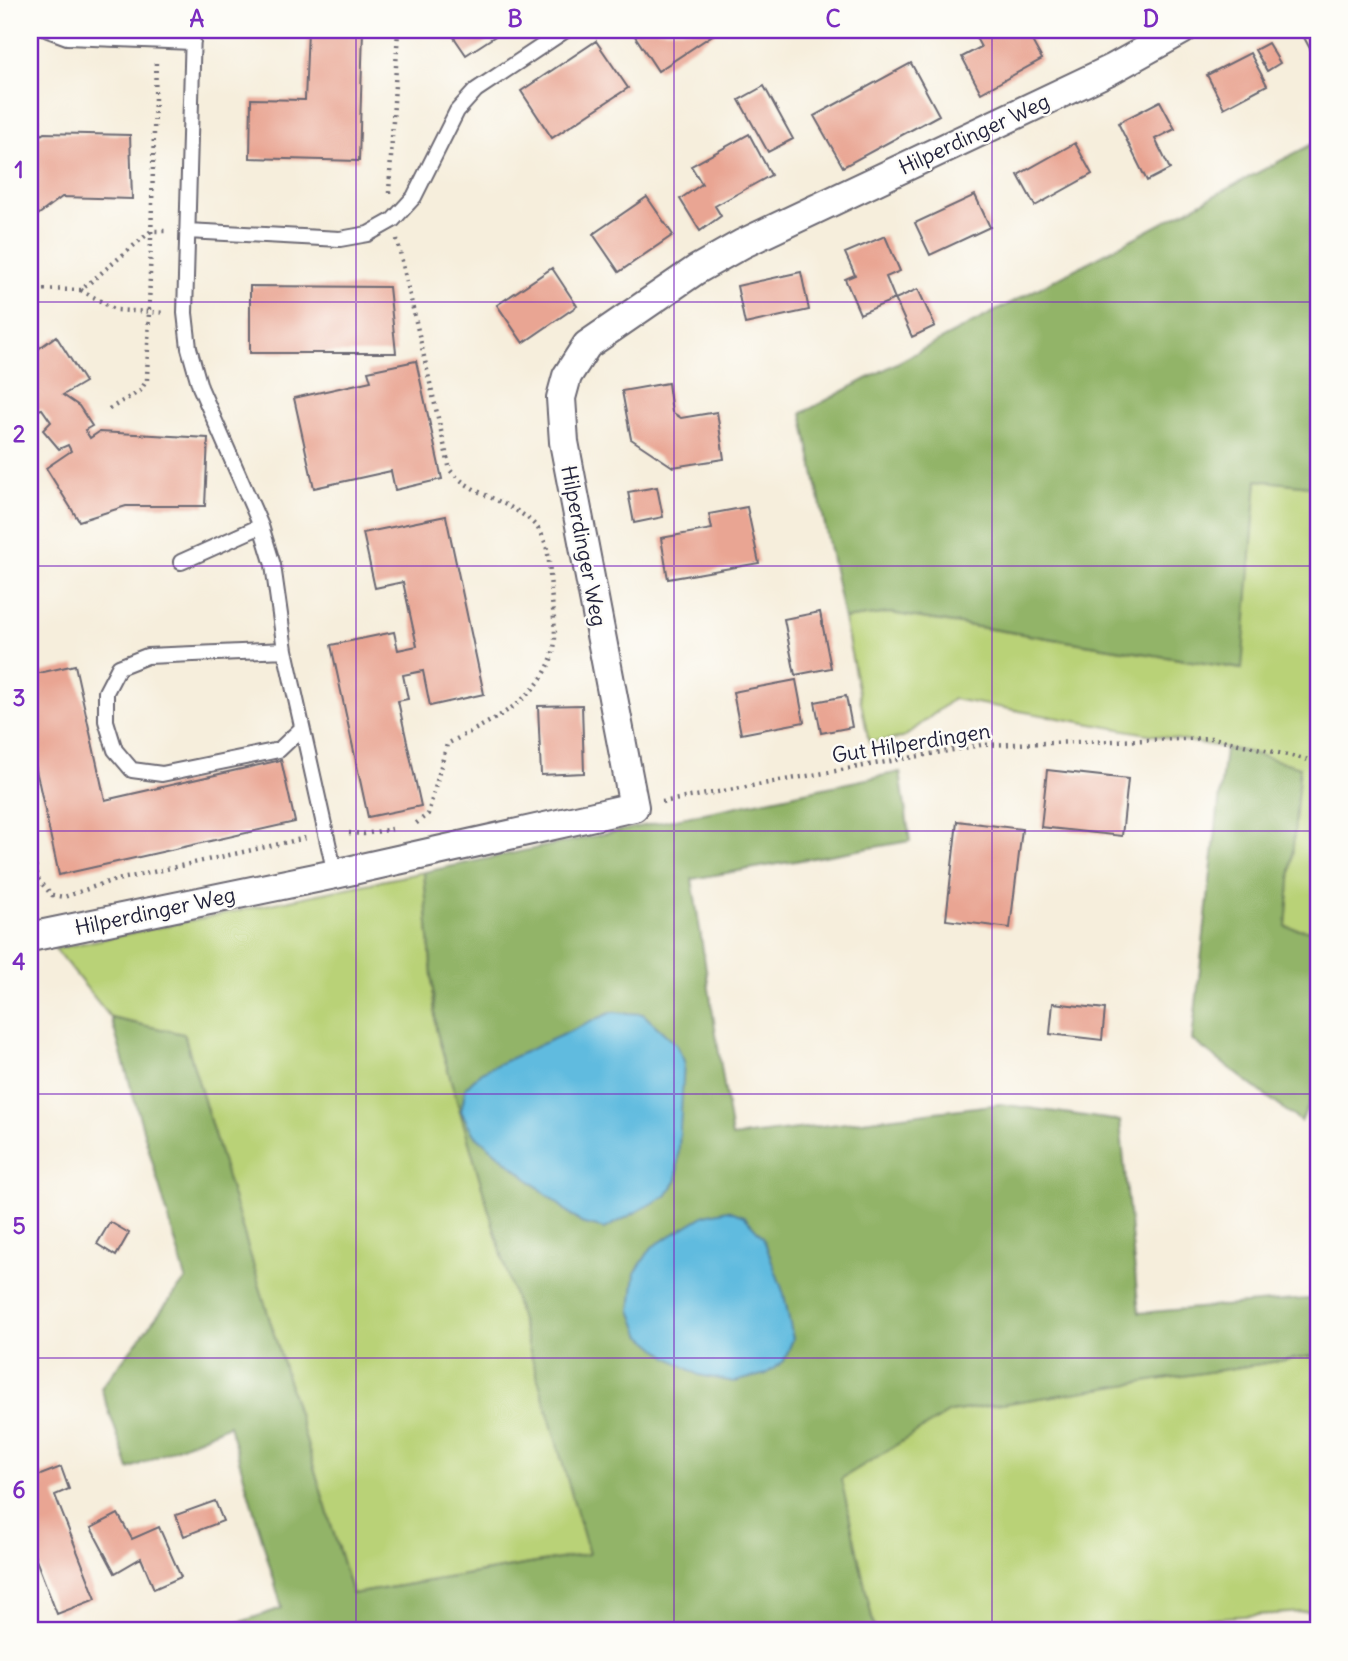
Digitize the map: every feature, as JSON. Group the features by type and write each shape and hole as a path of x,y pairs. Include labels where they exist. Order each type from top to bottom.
{"street":[{"name":"Hilperdinger Weg","path":"30,937 335,874 635,807 564,442 561,398 567,376 587,345 696,270 742,244 1112,69 1182,30"}],"lane":[{"path":"48,30 67,37 157,41 193,36 185,313 189,348 200,387 261,526 273,565 285,650 335,874"},
{"path":"187,232 340,239 368,234 393,220 414,197 457,111 475,90 566,30"},
{"path":"181,562 261,526"},
{"path":"285,650 148,656 118,667 106,692 106,722 115,750 132,770 162,774 279,750 302,728"}],"path":[{"path":"30,838 38,879 52,895 64,897 108,882 326,833 364,834 415,825 428,814 447,744 502,715 525,698 544,673 555,647 548,549 536,525 514,509 460,482 450,470 393,220 388,191 398,30"},
{"path":"109,409 140,391 146,380 157,41"},
{"path":"81,290 151,231 187,232"},
{"path":"30,289 81,290 116,310 185,313"},
{"name":"Gut Hilperdingen","path":"635,807 981,745 1213,738 1318,762"}],"green space":[{"path":"1318,141 1318,487 1257,480 1242,669 890,613 844,619 802,413"},
{"path":"1257,480 1318,487 1318,932 1285,927 1248,752 953,699 903,738 869,742 844,619 890,613 1241,669"},
{"path":"1225,749 1248,752 1300,767 1286,927 1318,932 1318,1085 1301,1122 1192,1040"},
{"path":"900,772 910,841 692,879 732,1137 1000,1104 1120,1121 1139,1313 1318,1298 1318,1355 950,1412 841,1479 875,1631 214,1631 282,1608 229,1425 129,1469 101,1388 186,1279 111,1018 184,1034 352,1594 589,1554 436,1029 424,872"},
{"path":"424,872 436,1029 590,1554 352,1594 184,1034 111,1018 55,949"},
{"path":"1318,1355 1318,1611 1013,1631 875,1631 840,1479 949,1412"}],"water":[{"path":"612,1012 643,1014 676,1044 684,1061 677,1180 666,1196 605,1229 581,1223 473,1133 461,1111 466,1087 481,1072"},
{"path":"728,1210 744,1216 763,1237 784,1294 793,1339 784,1361 766,1374 734,1382 699,1375 668,1357 640,1334 631,1310 635,1273 652,1247 705,1215"}],"building":[{"path":"308,30 363,30 359,161 250,158 251,99 305,100"},
{"path":"449,30 498,30 500,33 466,55"},
{"path":"631,30 720,30 658,71"},
{"path":"986,30 1000,30 1003,34 1012,30 1026,30 1042,59 981,93 962,57 981,47 975,36"},
{"path":"1300,30 1318,30 1318,56 1315,58"},
{"path":"596,41 628,88 552,138 521,91"},
{"path":"1268,43 1280,63 1267,71 1255,50"},
{"path":"1250,53 1267,85 1224,108 1207,75"},
{"path":"911,63 939,115 843,167 814,116"},
{"path":"764,86 793,139 768,152 739,100"},
{"path":"1160,101 1175,129 1155,139 1170,169 1147,181 1118,123"},
{"path":"30,103 40,120 34,125 40,136 44,133 130,135 132,199 62,197 31,220"},
{"path":"749,134 771,175 715,206 721,216 700,231 680,199 702,184 691,166"},
{"path":"1075,143 1092,174 1035,206 1018,175"},
{"path":"975,195 990,227 930,255 915,223"},
{"path":"647,197 673,235 619,272 593,234"},
{"path":"885,236 900,271 886,277 895,299 860,314 845,279 855,275 845,253"},
{"path":"552,268 577,306 523,343 497,305"},
{"path":"801,272 809,310 745,324 737,286"},
{"path":"250,286 389,287 396,353 250,353"},
{"path":"918,289 935,326 912,337 895,299"},
{"path":"56,336 85,382 63,395 79,406 92,426 85,430 90,438 99,432 208,438 205,506 126,506 79,521 46,468 71,451 68,445 59,449 43,430 51,422 42,409 30,412 30,355"},
{"path":"416,361 442,479 395,490 391,471 314,488 294,398 371,381 368,371"},
{"path":"668,383 672,412 681,418 717,412 724,459 673,467 631,439 622,391"},
{"path":"657,487 663,517 634,523 628,492"},
{"path":"747,507 759,563 668,579 661,538 712,529 709,514"},
{"path":"446,516 484,694 430,706 423,671 403,675 408,699 398,701 421,806 368,817 331,645 394,632 398,650 417,646 403,582 375,588 363,533"},
{"path":"820,612 831,668 795,675 784,619"},
{"path":"75,665 105,800 281,760 295,822 59,875 30,742 30,675"},
{"path":"796,680 804,722 741,734 733,692"},
{"path":"846,696 852,727 821,733 815,702"},
{"path":"582,705 584,773 541,775 538,706"},
{"path":"1047,770 1128,779 1122,836 1041,827"},
{"path":"957,821 1022,829 1010,928 946,920"},
{"path":"1053,1003 1105,1009 1102,1040 1050,1034"},
{"path":"110,1222 129,1233 116,1256 97,1244"},
{"path":"61,1467 69,1489 55,1495 96,1599 57,1614 30,1544 30,1479"},
{"path":"215,1501 223,1521 184,1536 176,1515"},
{"path":"118,1514 132,1539 159,1527 181,1577 154,1589 141,1558 115,1573 91,1528"}]}
